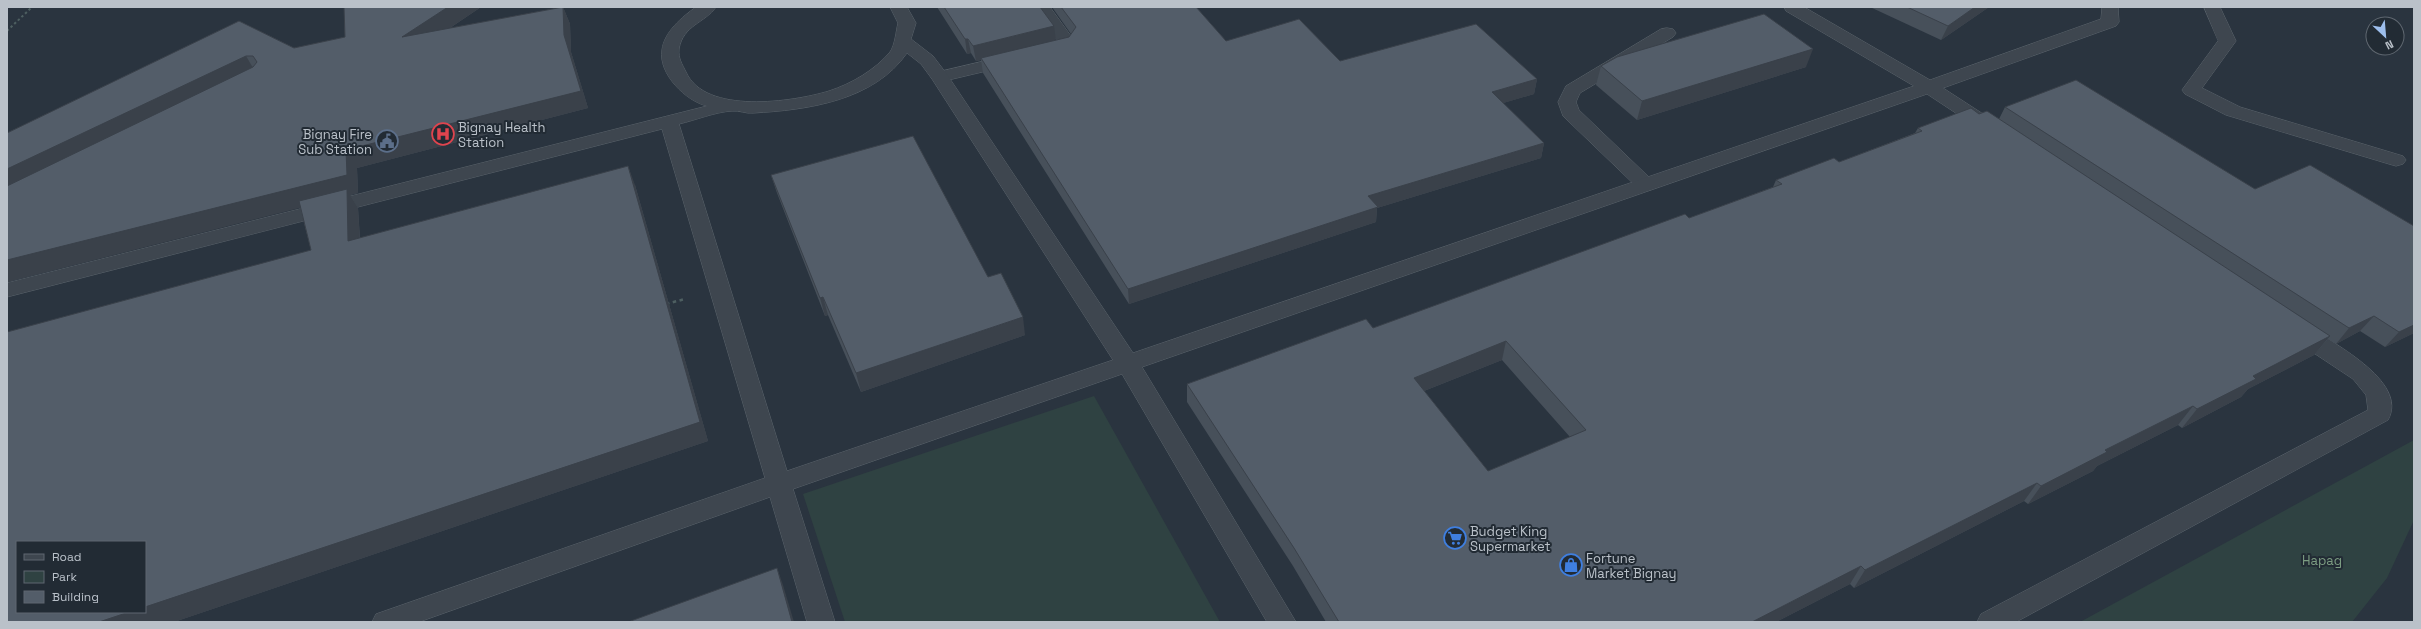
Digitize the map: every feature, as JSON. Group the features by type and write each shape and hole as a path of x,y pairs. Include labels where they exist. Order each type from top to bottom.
{"street":[{"path":"708,7 680,29 669,50 670,69 684,87 708,100 729,106 781,108 816,100 859,86 888,66 905,43 907,21 898,7"},
{"path":"940,77 1064,46 1067,43 1041,7"},
{"path":"1792,7 1929,87 2009,140"},
{"path":"386,622 778,484 1929,87 1972,70 2110,22 2110,7"},
{"path":"2212,7 2227,41 2191,90 2233,111 2396,160"},
{"path":"1646,185 1570,112 1567,102 1572,90 1667,33"},
{"path":"905,43 927,60 940,77 1128,364 1282,622"},
{"path":"7,290 729,106"},
{"path":"669,122 821,622"},
{"path":"1991,622 2380,414 2377,392 2361,373 2281,320"}],"path":[{"path":"7,30 32,7"},
{"path":"658,306 720,288"}],"green space":[{"path":"1094,396 1220,622 845,622 803,494"},
{"name":"Hapag","path":"2414,440 2414,520 2387,578 2352,622 2080,622"}],"building":[{"path":"344,7 448,7 402,37 563,7 564,35 581,91 346,150 347,175 7,260 7,186 253,67 257,62 253,56 246,56 7,169 7,133 239,21 294,48 345,37"},
{"path":"944,7 1040,7 1054,26 973,46 968,39 965,39"},
{"path":"1061,7 1196,7 1226,41 1299,19 1340,61 1476,24 1537,79 1492,92 1544,143 1368,196 1378,207 1128,289 981,58 1069,37 1076,27"},
{"path":"1907,7 1975,7 1948,26"},
{"path":"1764,14 1813,49 1642,101 1601,66 1617,57"},
{"path":"2076,80 2255,189 2310,165 2414,226 2414,325 2399,332 2374,316 2349,328 2005,107"},
{"path":"1971,108 1979,114 1987,111 2330,336 2253,376 2256,379 2197,409 2193,406 2105,450 2107,452 2041,486 2037,483 1865,570 1861,566 1752,622 1339,622 1294,548 1187,384 1366,319 1373,328 1685,214 1689,218 1782,184 1776,180 1834,158 1839,162 1922,131 1918,128","holes":["1506,341 1586,430 1488,471 1414,378"]},
{"path":"913,136 988,277 1001,273 1023,317 856,373 823,297 820,298 771,175"},
{"path":"628,166 700,422 146,607 146,541 16,541 16,613 126,613 99,622 7,622 7,332 311,250 299,201 347,189 348,241"},
{"path":"777,568 792,622 628,622"}],"place":[{"name":"Bignay Health Station","path":"443,134"},
{"name":"Bignay Fire Sub Station","path":"387,141"},
{"name":"Budget King Supermarket","path":"1455,538"},
{"name":"Fortune Market Bignay","path":"1571,565"}]}
